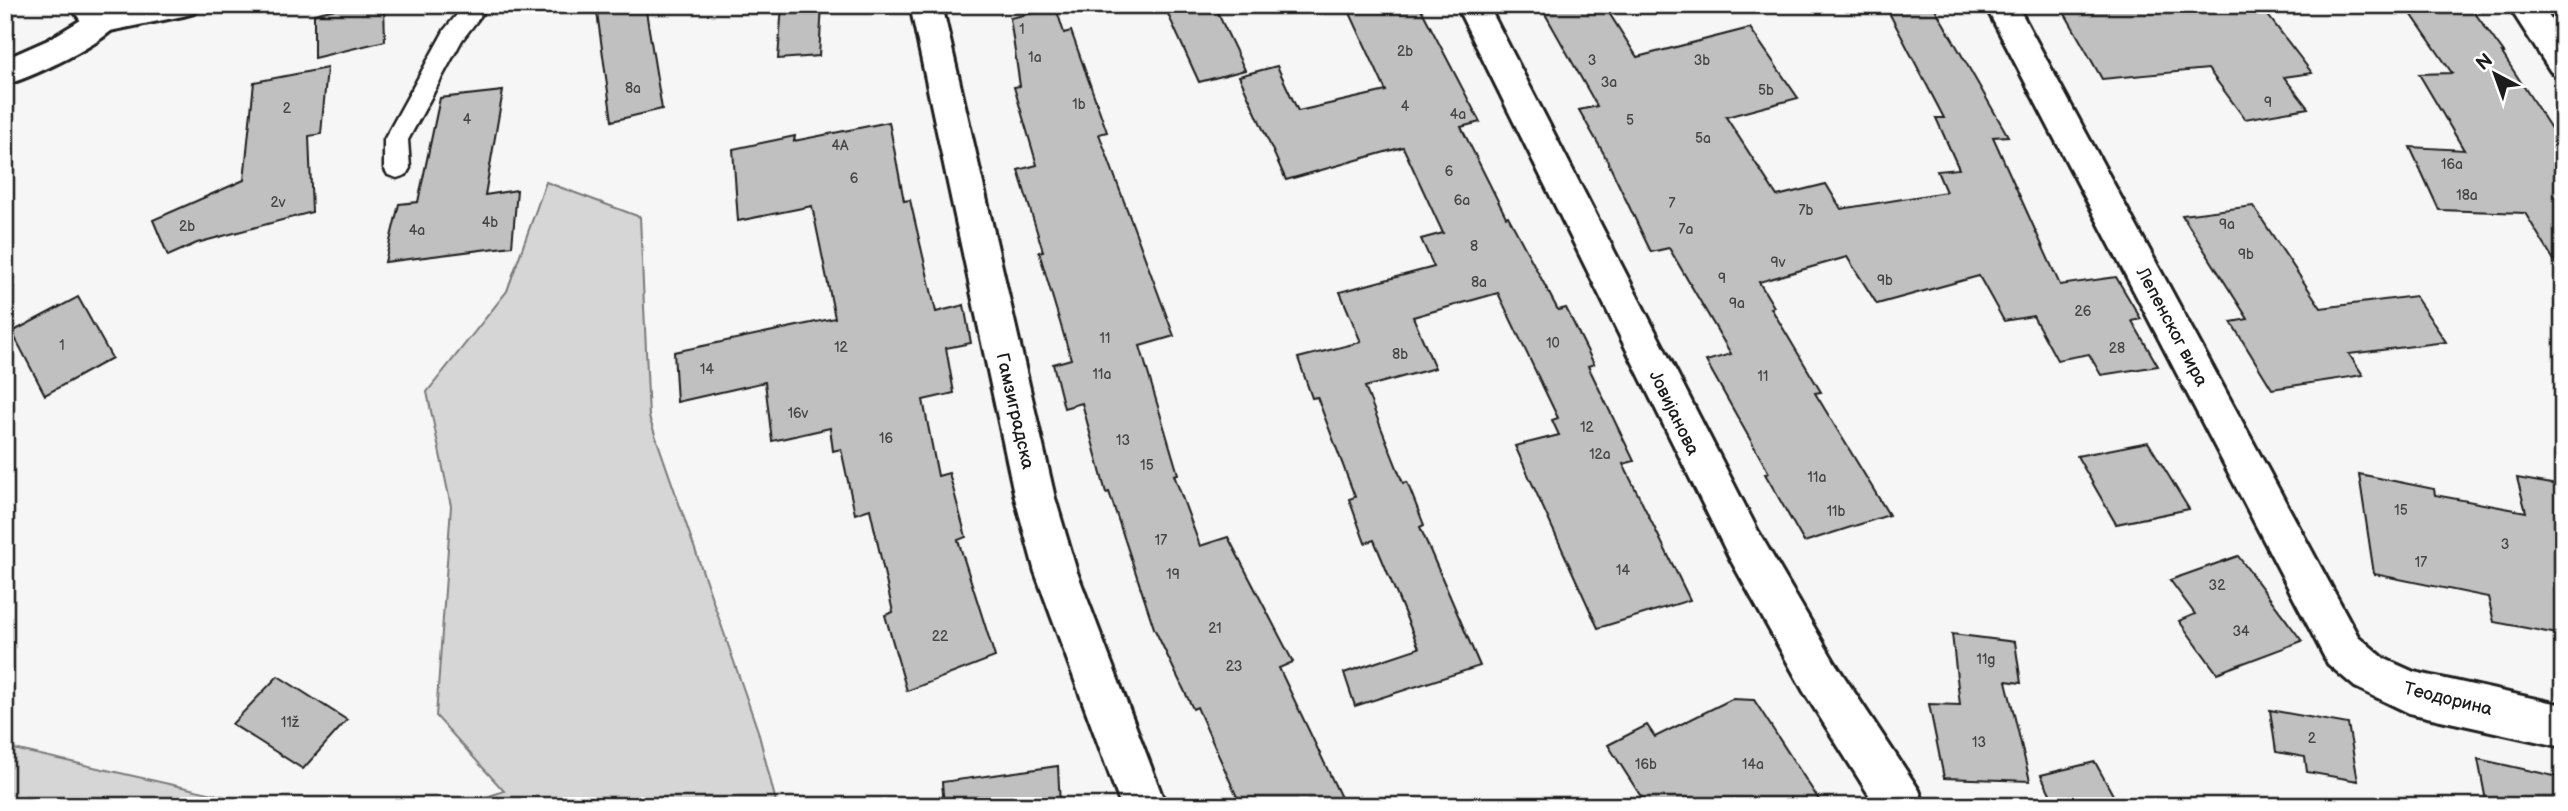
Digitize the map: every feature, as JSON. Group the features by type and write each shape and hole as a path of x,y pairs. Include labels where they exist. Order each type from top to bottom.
{"street":[{"path":"5,73 60,48 95,13 183,5"},
{"name":"Гамзиградска","path":"926,5 1015,417 1039,511 1056,572 1144,806"},
{"name":"Јовијанова","path":"1472,5 1703,472 1776,604 1851,730 1903,806"},
{"name":"Лепенског вира","path":"2001,5 2343,650"},
{"path":"2524,5 2563,63"},
{"name":"Теодорина","path":"2343,650 2370,673 2409,692 2563,726"}],"lane":[{"path":"397,168 396,140 453,35 478,5"}],"shaded area":[{"path":"546,182 640,217 649,417 758,731 777,806 460,806 504,791 436,716 451,506 427,392 507,291"},
{"path":"5,747 266,806 5,806"}],"building":[{"path":"352,5 384,5 385,41 314,58 314,14"},
{"path":"596,5 645,5 662,109 612,121"},
{"path":"782,5 822,5 819,56 778,59"},
{"path":"1193,5 1214,5 1245,70 1199,82 1167,12"},
{"path":"1385,5 1419,5 1480,122 1461,127 1506,217 1508,216 1558,310 1566,308 1594,364 1588,366 1634,461 1623,464 1690,600 1598,628 1515,446 1559,435 1552,420 1558,418 1498,293 1413,317 1435,368 1365,387 1403,483 1407,482 1424,525 1420,527 1480,666 1355,706 1344,673 1419,648 1374,540 1365,543 1349,499 1355,497 1317,397 1312,398 1298,358 1361,342 1340,292 1434,267 1421,239 1443,233 1403,147 1286,180 1239,76 1277,66 1298,111 1386,91 1350,13"},
{"path":"1540,5 1604,5 1637,57 1750,28 1798,98 1726,117 1777,196 1826,184 1841,209 1946,192 1937,171 1959,169 1936,118 1944,118 1885,5 1933,5 2008,136 1993,137 2060,285 2116,277 2141,319 2132,321 2158,366 2101,375 2089,354 2057,360 2033,316 2004,321 1979,276 1877,304 1847,257 1759,282 1774,307 1771,308 1821,392 1815,393 1889,515 1804,542 1706,361 1731,354 1669,248 1651,252 1604,154 1579,110 1597,106"},
{"path":"2060,5 2260,5 2312,73 2284,77 2308,108 2245,119 2208,69 2102,79"},
{"path":"2405,5 2469,5 2504,53 2563,147 2563,275 2525,213 2439,210 2410,147 2464,150 2419,74 2452,73"},
{"path":"1056,8 1064,33 1071,31 1107,132 1099,134 1174,336 1140,346 1178,474 1174,475 1200,546 1228,537 1293,662 1279,668 1345,806 1241,806 1197,707 1193,709 1154,628 1109,492 1106,493 1082,403 1064,408 1053,364 1071,359 1039,252 1043,251 1018,170 1037,165 1014,87 1020,86 1010,18"},
{"path":"327,68 321,134 309,136 312,212 197,243 168,256 153,220 244,180 254,82"},
{"path":"503,91 485,195 517,190 512,246 385,262 399,204 418,202 440,98"},
{"path":"889,122 904,201 910,200 936,312 964,305 971,343 946,348 954,393 923,400 938,476 949,473 966,537 958,540 995,657 907,691 885,615 893,612 870,509 855,514 841,449 833,451 830,428 772,441 765,382 677,402 674,352 835,318 812,206 738,221 733,149 795,136 794,141"},
{"path":"2253,206 2321,308 2415,296 2446,342 2349,354 2363,375 2272,389 2231,322 2248,319 2182,215"},
{"path":"78,297 112,358 45,395 12,332"},
{"path":"2148,442 2189,509 2116,524 2077,456"},
{"path":"2359,474 2434,489 2435,495 2526,512 2517,478 2563,486 2563,635 2494,622 2488,597 2374,574"},
{"path":"2238,556 2302,641 2217,673 2179,621 2195,614 2170,580"},
{"path":"1952,634 2015,642 2021,683 2006,681 2030,781 1944,778 1929,704 1960,705"},
{"path":"278,676 347,720 303,769 232,724"},
{"path":"1732,699 1754,700 1823,806 1647,806 1608,745 1647,725 1655,737"},
{"path":"2270,710 2348,724 2358,781 2307,772 2305,757 2276,752"},
{"path":"2478,759 2563,778 2563,806 2487,806"},
{"path":"2095,762 2119,806 2056,806 2041,775"},
{"path":"1058,766 1060,806 944,806 942,782"}]}
